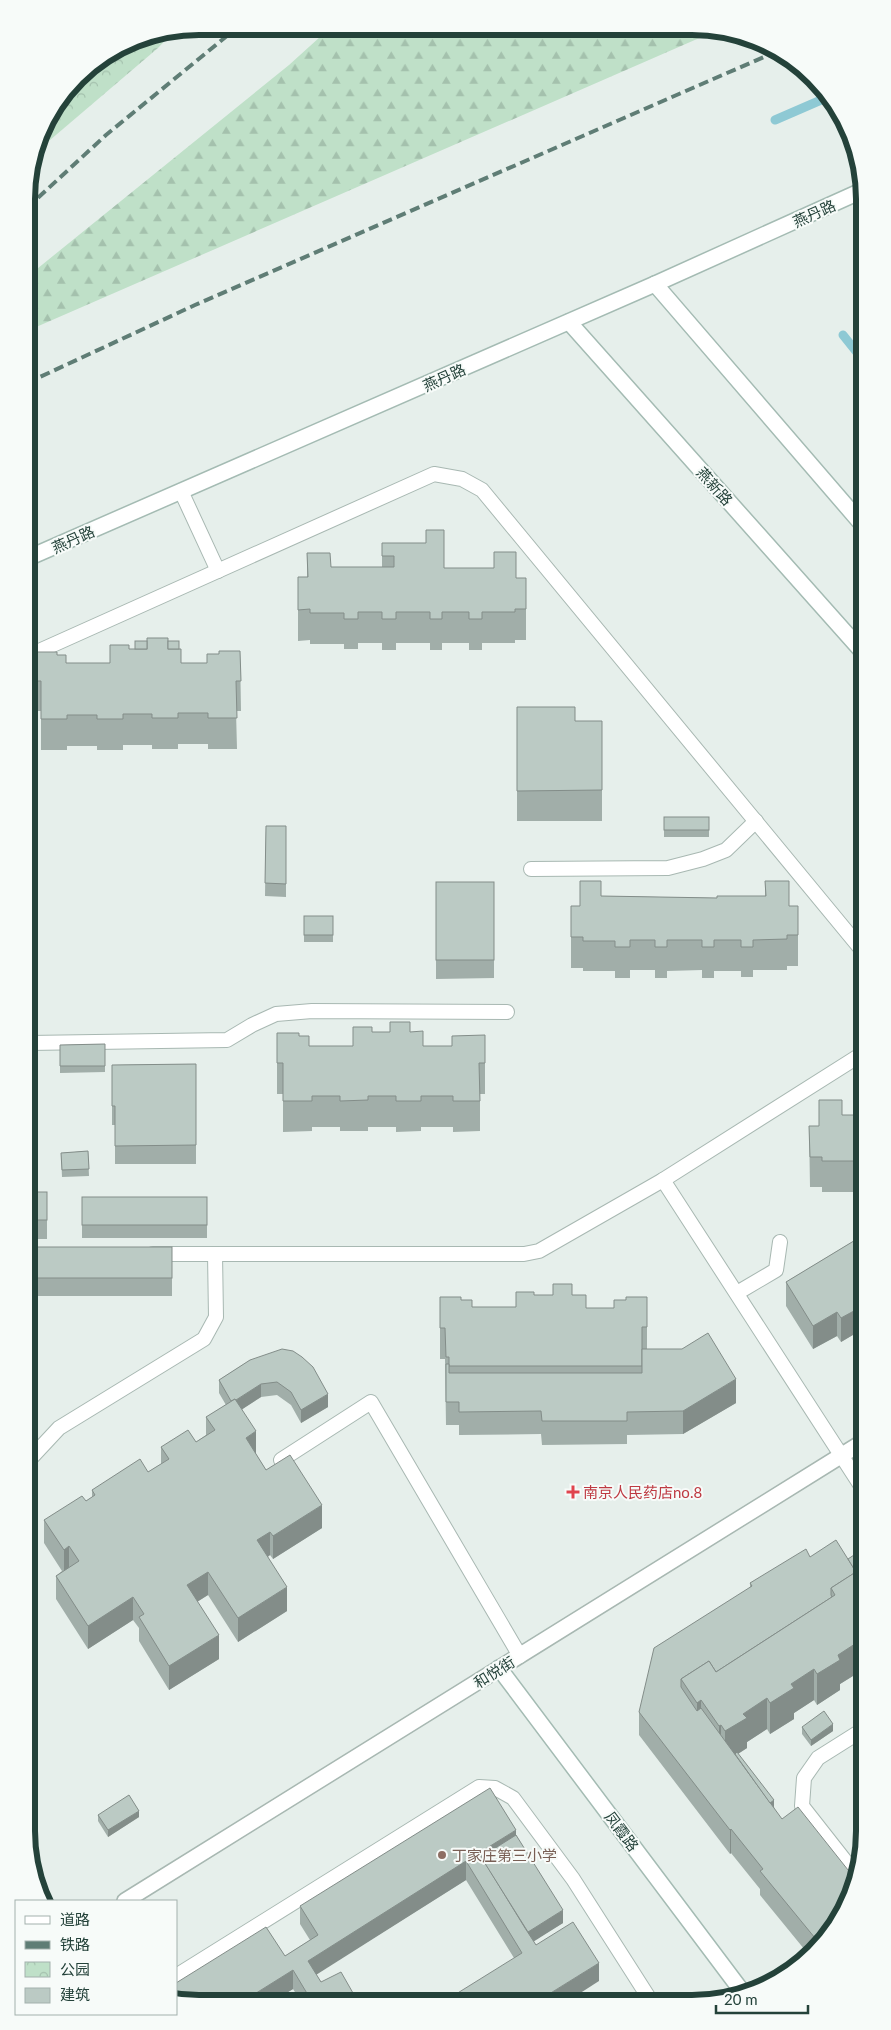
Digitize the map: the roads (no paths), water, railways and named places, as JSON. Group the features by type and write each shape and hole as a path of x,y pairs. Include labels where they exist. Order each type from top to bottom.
{"street":[{"name":"燕丹路","path":"35,555 656,284 856,193"},
{"path":"656,284 856,517"},
{"name":"燕新路","path":"569,322 856,645"},
{"name":"和悦街","path":"127,1900 856,1447"},
{"name":"凤霞路","path":"499,1668 739,1988"}],"lane":[{"path":"35,653 434,474 462,478 482,490 856,943"},
{"path":"181,491 218,571"},
{"path":"531,869 668,868 703,859 726,850 756,821"},
{"path":"35,1043 227,1040 252,1025 276,1014 312,1010 507,1012"},
{"path":"137,1254 524,1254 539,1250 663,1180 856,1058"},
{"path":"663,1180 856,1477"},
{"path":"737,1293 776,1270 780,1242"},
{"path":"35,1454 59,1428 204,1339 216,1317 215,1254"},
{"path":"281,1460 371,1402 520,1656"},
{"path":"851,1869 802,1806 804,1778 818,1758 856,1734"},
{"path":"178,1975 478,1787 495,1788 513,1798 573,1879 647,1995"}],"waterway":[{"path":"775,120 822,99"},
{"path":"843,335 856,351"}],"railway":[{"path":"35,201 106,135 228,35"},
{"path":"35,379 195,305 769,55"}],"place":[{"name":"南京人民药店no.8","path":"573,1492"},
{"name":"丁家庄第三小学","path":"442,1855"}]}
